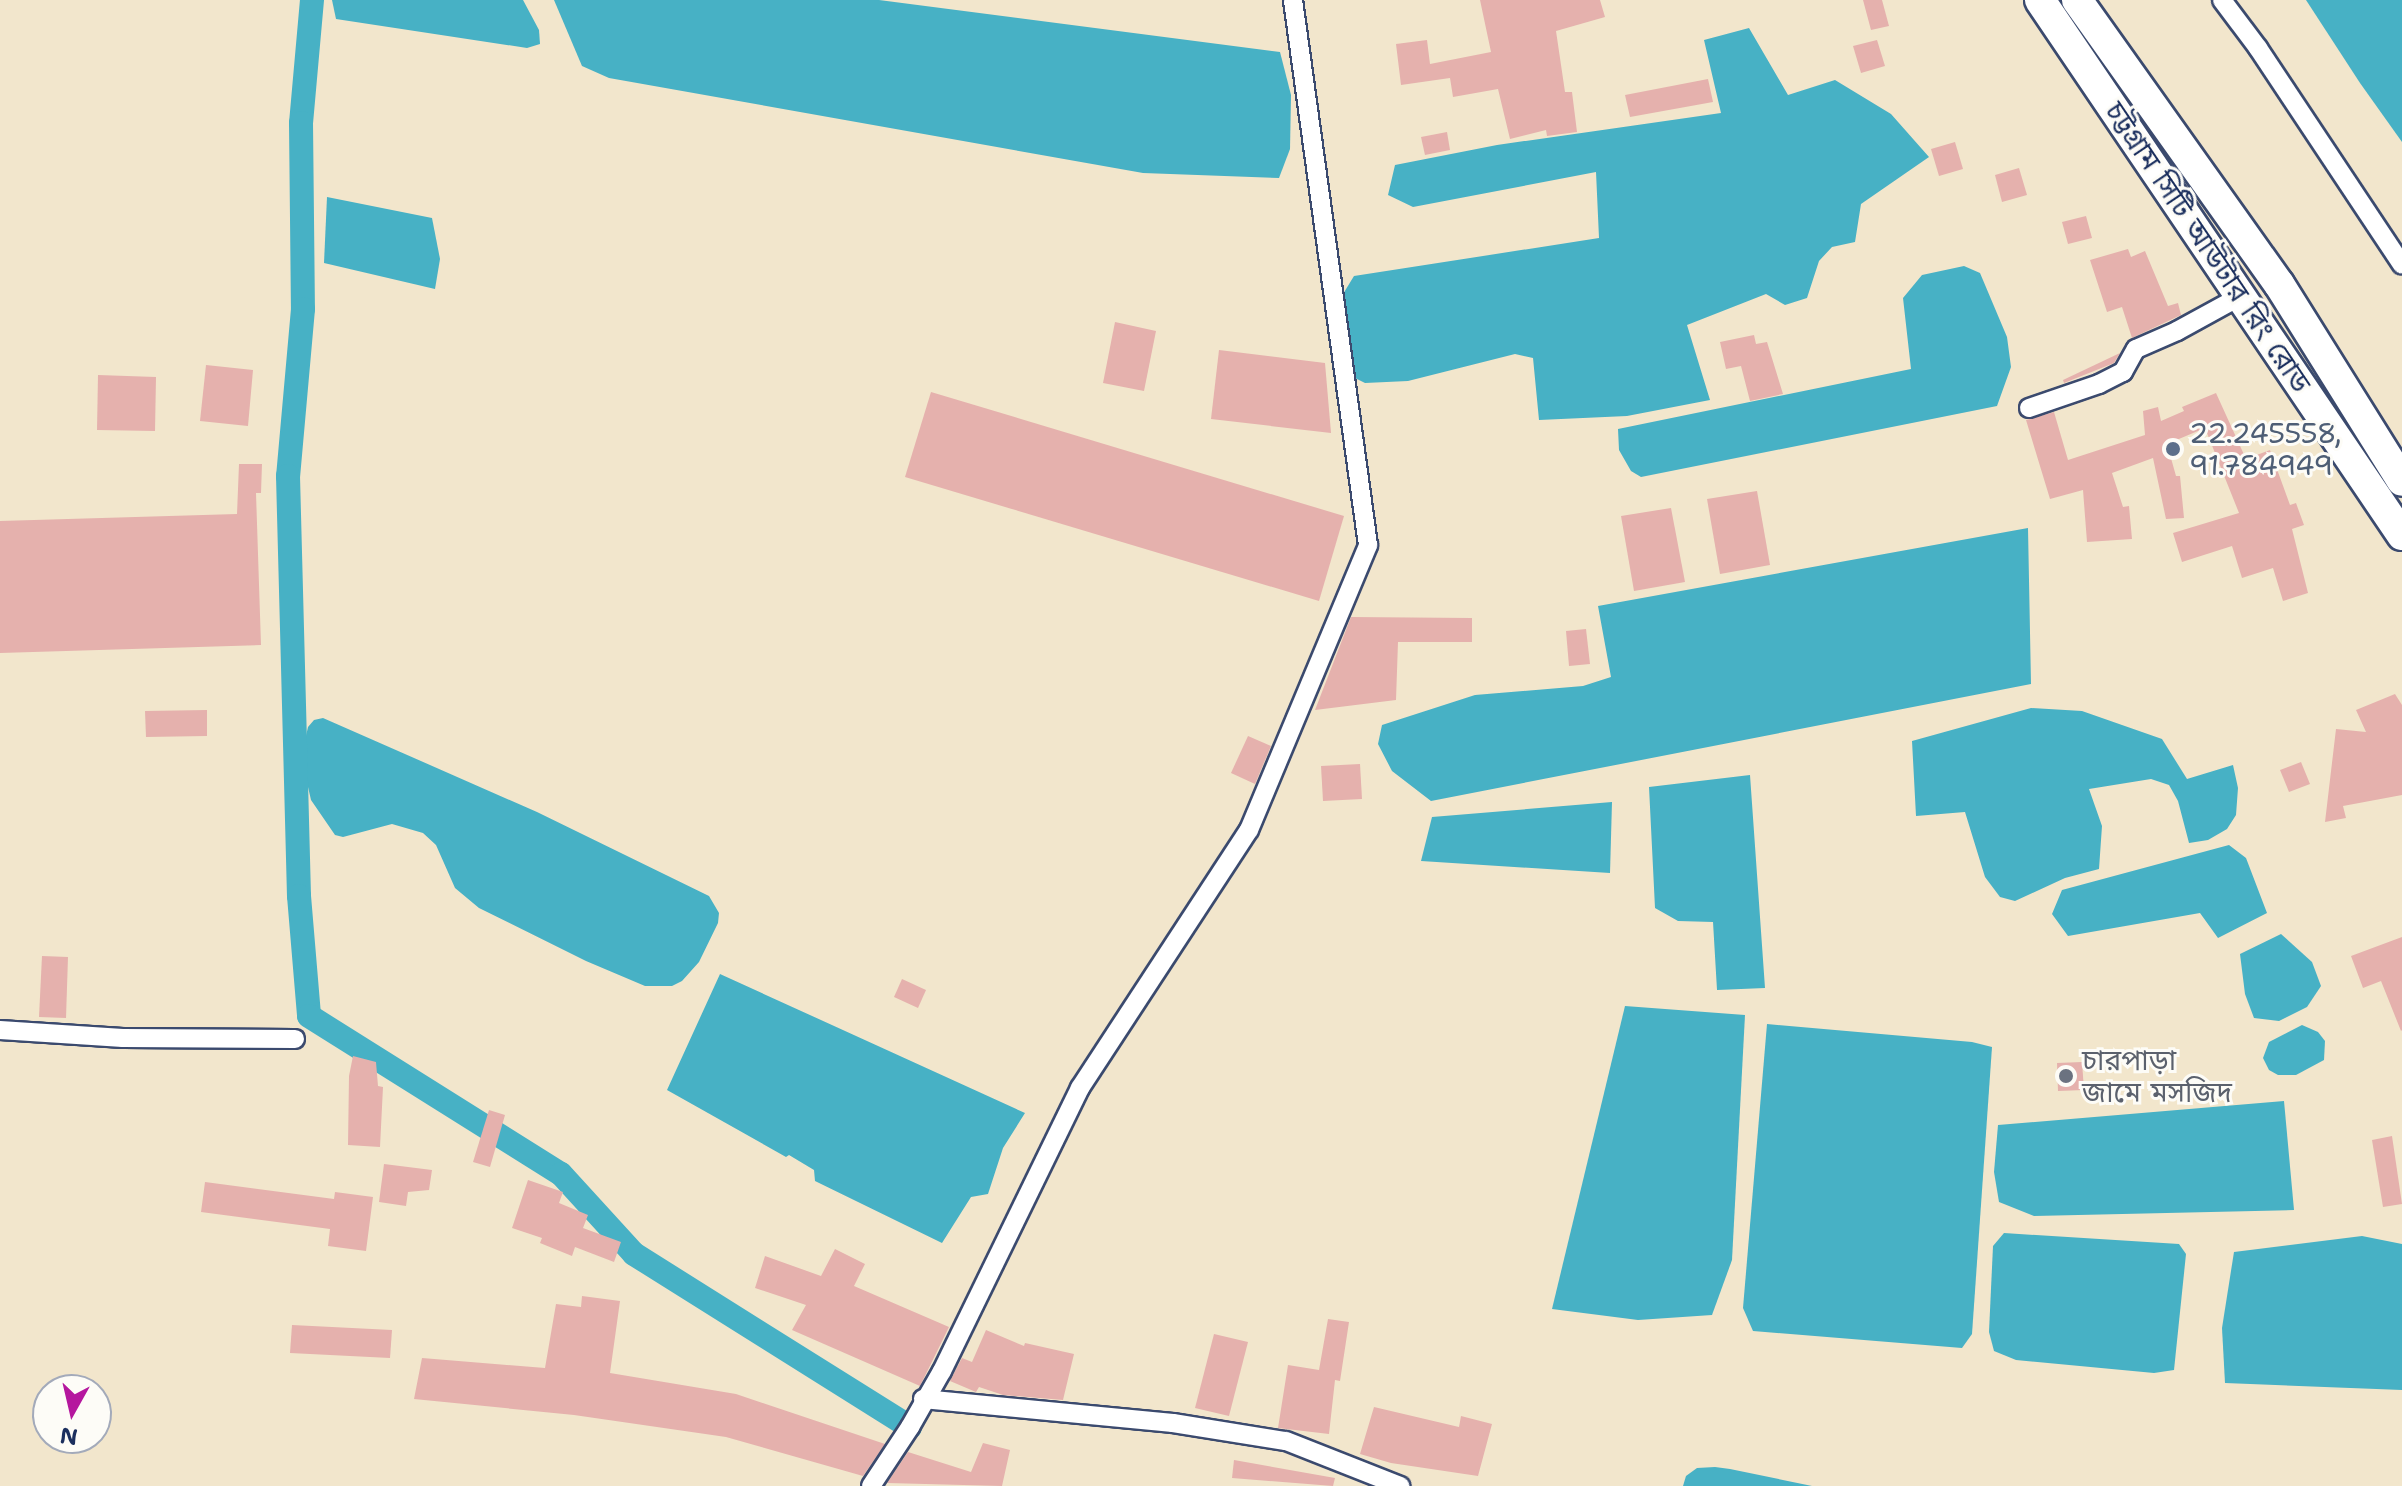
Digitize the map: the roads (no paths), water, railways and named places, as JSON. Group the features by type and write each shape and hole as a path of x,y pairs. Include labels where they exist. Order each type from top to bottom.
{"main road":[{"name":"চট্টগ্রাম সিটি আউটার রিং রোড","path":"2040,0 2402,535"},
{"name":"চট্টগ্রাম সিটি আউটার রিং রোড","path":"2077,0 2279,284 2402,481"}],"street":[{"path":"871,1486 942,1371 1080,1088 1249,830 1368,545 1293,0"},
{"path":"2222,0 2258,48 2402,265"},
{"path":"2029,408 2099,384 2123,372 2136,349 2177,331 2239,297"},
{"path":"0,1030 123,1038 295,1039"},
{"path":"923,1399 1173,1423 1286,1441 1400,1486"}],"water":[{"path":"332,0 523,0 539,30 540,44 527,48 336,19"},
{"path":"554,0 879,0 1280,52 1291,95 1290,149 1279,178 1143,173 609,78 582,66"},
{"path":"2306,0 2402,0 2402,142 2360,83"},
{"path":"1749,28 1788,95 1835,80 1891,114 1929,157 1861,204 1855,242 1832,247 1819,261 1807,298 1785,305 1766,294 1687,325 1710,400 1627,416 1539,420 1533,358 1515,354 1408,381 1365,383 1349,375 1343,294 1354,276 1599,238 1596,172 1413,207 1388,195 1395,165 1497,145 1721,113 1704,40"},
{"path":"327,197 432,218 440,259 435,289 324,263"},
{"path":"1964,266 1980,273 2007,337 2011,367 1997,406 1641,477 1631,471 1619,450 1618,429 1911,369 1903,298 1922,275"},
{"path":"2028,528 2031,684 1431,801 1392,771 1378,744 1382,725 1475,695 1583,686 1611,677 1598,606"},
{"path":"2031,708 2082,711 2162,739 2187,779 2233,765 2238,788 2236,815 2227,829 2208,840 2189,843 2178,801 2169,785 2151,779 2089,789 2102,826 2099,869 2065,878 2015,901 2000,897 1985,877 1965,812 1916,816 1912,741"},
{"path":"323,718 537,812 709,896 719,913 718,923 699,962 682,981 672,986 645,986 586,961 479,908 455,888 436,845 423,833 392,824 343,837 335,835 311,800 305,774 304,745 308,727 314,720"},
{"path":"1750,775 1765,988 1717,990 1713,922 1678,921 1655,908 1649,787"},
{"path":"1612,802 1610,873 1421,861 1432,817"},
{"path":"2229,845 2246,858 2267,913 2218,938 2200,913 2068,936 2052,914 2062,890"},
{"path":"2281,934 2312,962 2321,986 2307,1007 2279,1021 2254,1018 2245,994 2240,954"},
{"path":"720,974 1025,1113 1003,1148 988,1194 971,1197 942,1243 815,1181 814,1170 667,1090"},
{"path":"1625,1006 1745,1015 1732,1260 1712,1315 1638,1320 1552,1309"},
{"path":"1767,1024 1972,1042 1992,1047 1972,1334 1962,1348 1753,1331 1743,1308"},
{"path":"2302,1025 2318,1032 2325,1041 2324,1060 2296,1075 2278,1075 2269,1070 2263,1058 2269,1042"},
{"path":"2284,1101 2294,1210 2034,1216 1999,1202 1994,1172 1998,1125"},
{"path":"2004,1233 2179,1244 2186,1254 2174,1370 2154,1373 2016,1360 1994,1351 1989,1332 1993,1246"},
{"path":"2362,1236 2402,1244 2402,1390 2225,1383 2222,1328 2234,1252"},
{"path":"1715,1467 1812,1486 1683,1486 1686,1476 1697,1468"}],"waterway":[{"path":"312,0 301,123 303,309 288,476 299,896 309,1016 561,1174 634,1254 910,1427"}],"place":[{"name":"22.245558, 91.784949","path":"2173,449"},
{"name":"চারপাড়া জামে মসজিদ","path":"2066,1076"}]}
